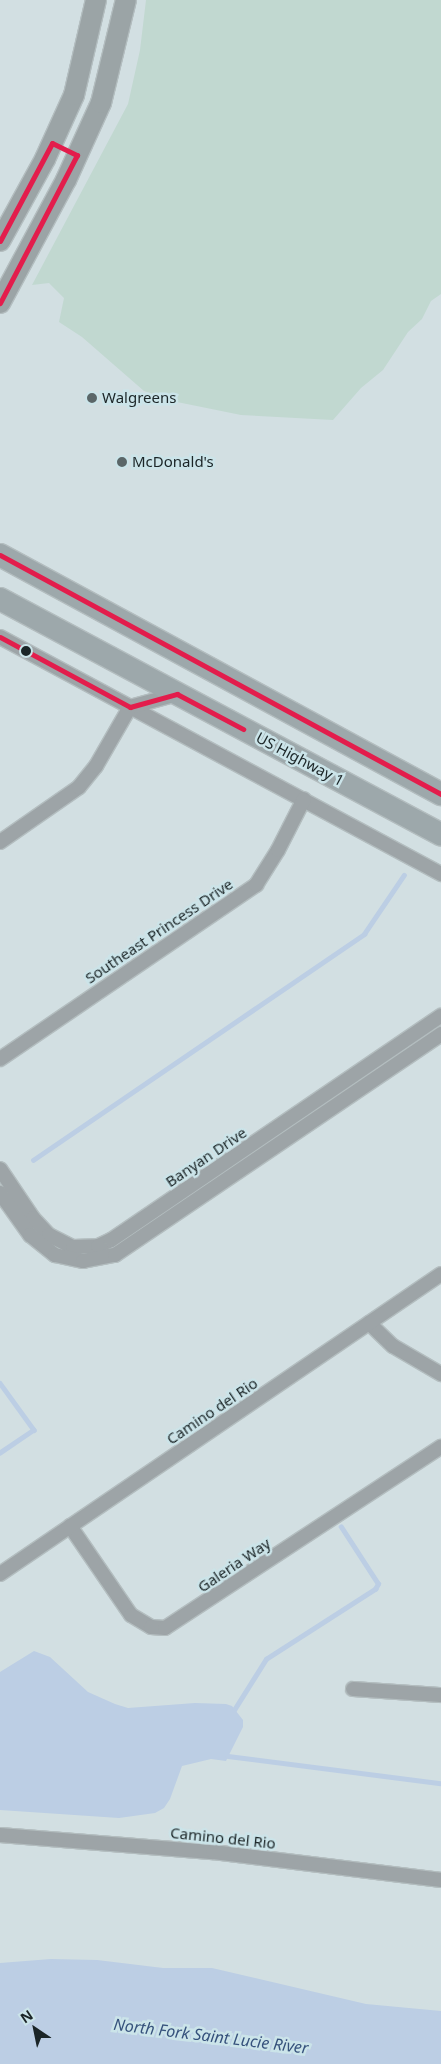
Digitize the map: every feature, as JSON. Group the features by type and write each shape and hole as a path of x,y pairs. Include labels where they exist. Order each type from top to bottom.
{"main road":[{"path":"0,555 441,794"},
{"name":"US Highway 1","path":"0,599 441,834"}],"street":[{"path":"0,241 45,158 74,95 96,0"},
{"path":"0,303 66,180 101,104 126,0"},
{"path":"0,637 441,874"},
{"path":"0,842 79,787 96,766 130,707 177,694"},
{"name":"Southeast Princess Drive","path":"0,1059 256,885 304,799"},
{"name":"Banyan Drive","path":"0,1193 30,1235 46,1250 73,1260 111,1256 266,1144 440,1024"},
{"name":"Banyan Drive","path":"0,1168 33,1218 54,1239 73,1247 93,1247 106,1242 266,1144"},
{"path":"106,1242 111,1256"},
{"name":"Camino del Rio","path":"0,1574 441,1274"},
{"path":"369,1323 393,1346 441,1374"},
{"name":"Galeria Way","path":"70,1526 128,1612 151,1627 165,1628 441,1447"},
{"path":"353,1689 441,1695"},
{"name":"Camino del Rio","path":"0,1835 213,1852 441,1880"}],"green space":[{"path":"146,0 441,0 441,294 431,301 422,319 408,332 383,370 361,388 333,420 241,415 177,402 144,391 82,337 59,322 64,298 49,283 32,285 128,104 140,50"}],"water":[{"path":"34,1651 50,1657 88,1692 115,1704 128,1708 195,1703 226,1704 232,1706 243,1720 243,1727 226,1761 211,1759 182,1766 170,1799 164,1808 155,1813 119,1818 0,1810 0,1672"},
{"name":"North Fork Saint Lucie River","path":"51,1959 97,1960 163,1968 212,1968 366,2004 441,2011 441,2064 0,2064 0,1963"}],"waterway":[{"path":"33,1160 364,934 404,875"},
{"path":"0,1383 34,1430 0,1453"},
{"path":"234,1710 266,1659 375,1589 378,1584 341,1527"},
{"path":"228,1756 440,1783"}],"transit line":[{"name":"1","path":"0,241 52,143 77,155 0,303"},
{"name":"1","path":"0,555 441,794"},
{"name":"1","path":"0,637 130,707 177,694 243,729"}],"place":[{"name":"Walgreens","path":"92,398"},
{"name":"McDonald's","path":"122,462"}]}
